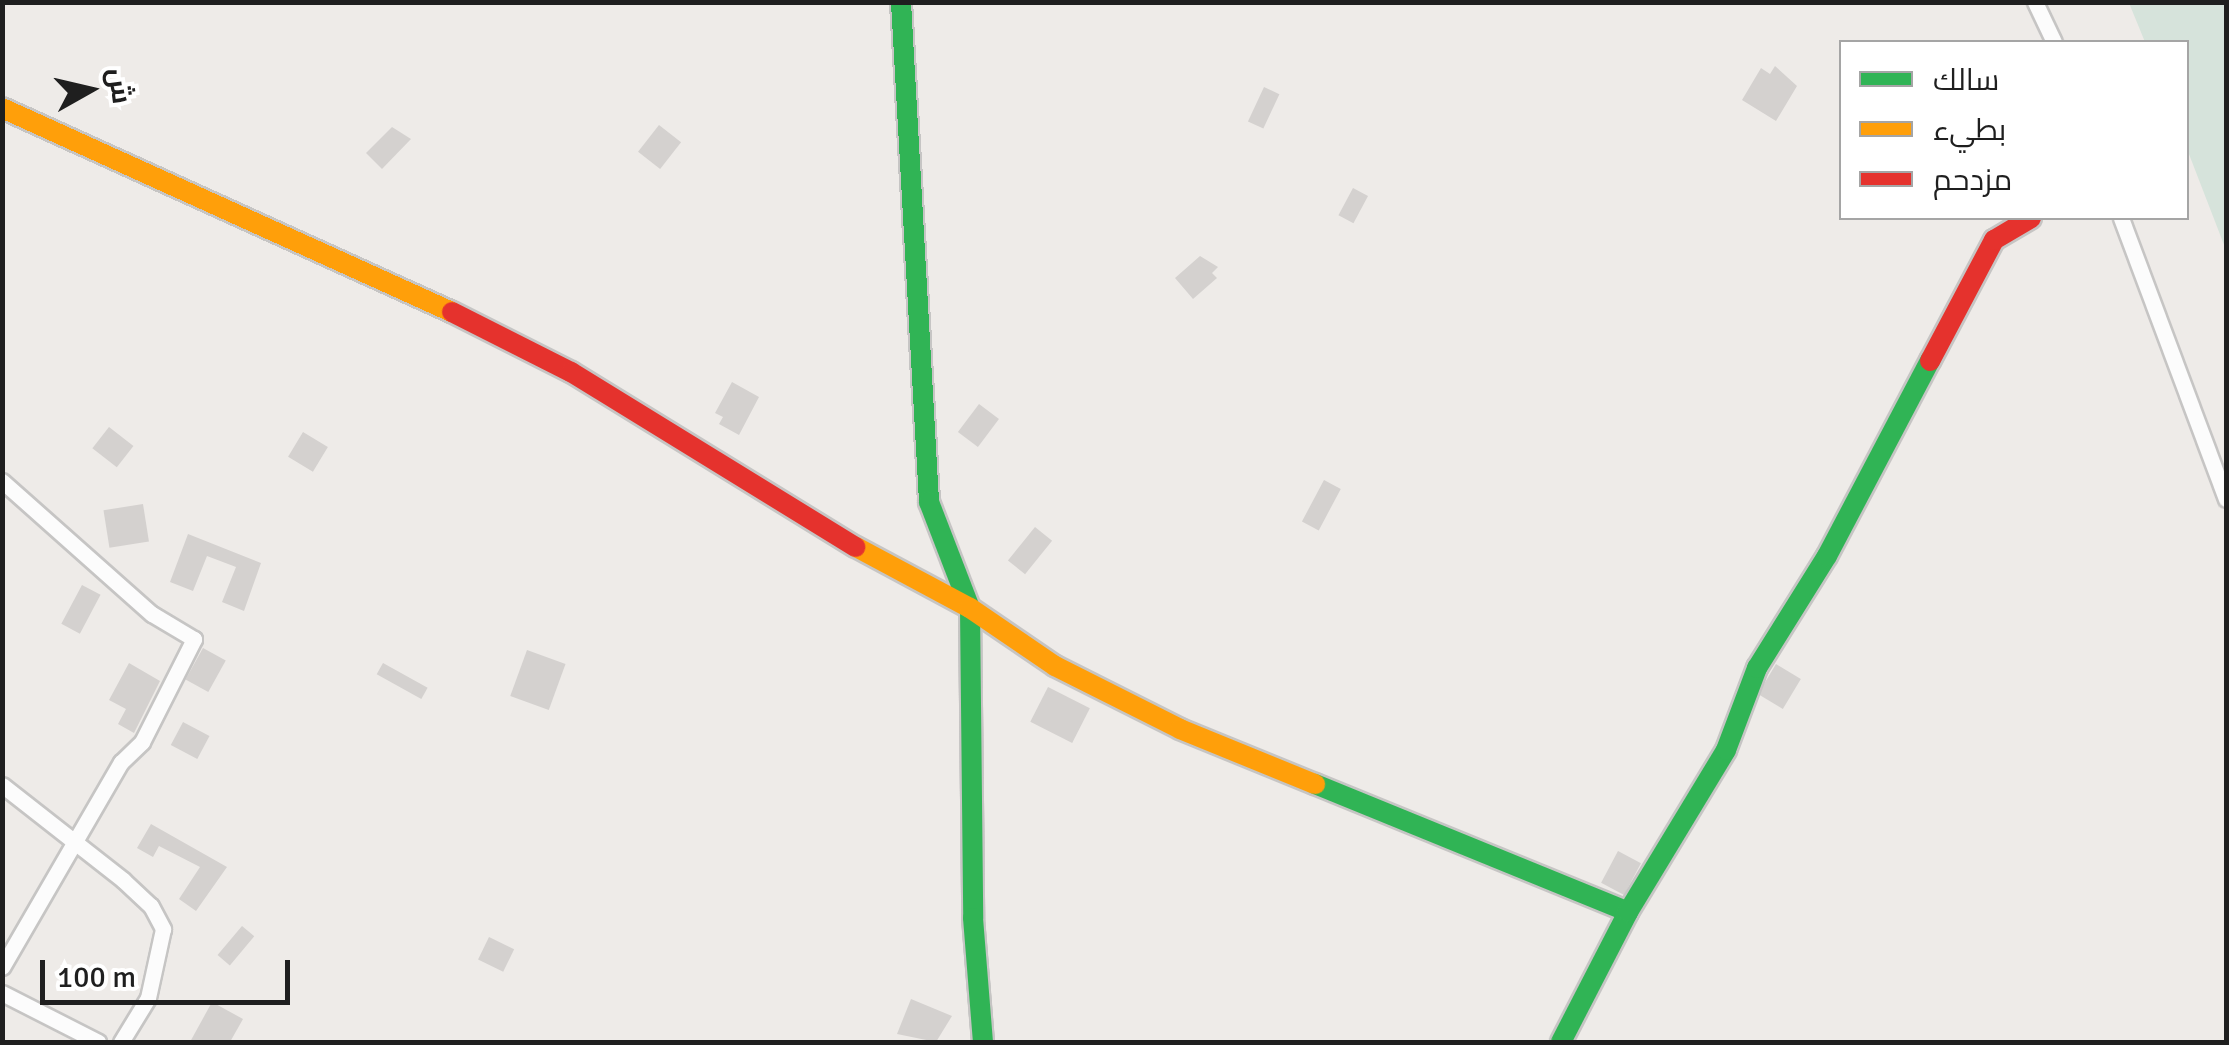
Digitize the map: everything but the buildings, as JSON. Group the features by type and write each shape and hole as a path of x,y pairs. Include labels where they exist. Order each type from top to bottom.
{"street":[{"path":"900,2 929,502 970,608 972,918 983,1042"},
{"path":"2035,2 2053,40"},
{"path":"2,108 118,166 368,270 572,372 788,510 970,608 1054,666 1180,729 1628,912"},
{"path":"1561,1042 1628,912 1726,750 1757,668 1827,556 1994,240 2028,220"},
{"path":"2122,220 2226,499"},
{"path":"2,481 152,614 194,639 142,742 122,762 2,967"},
{"path":"2,785 151,906 164,929 148,998 122,1042"},
{"path":"2,992 98,1042"}],"shaded area":[{"path":"2129,3 2226,3 2226,250 2189,154 2189,40 2144,40"}],"traffic: fast":[{"path":"901,2 929,502 970,608 973,918 983,1042"},
{"path":"1561,1042 1628,912 1726,750 1757,668 1827,556 1930,361"},
{"path":"1315,784 1628,912"}],"traffic: slow":[{"path":"2,108 452,312"},
{"path":"856,547 970,608 1055,666 1180,729 1315,784"}],"traffic: jam":[{"path":"1930,361 1994,240 2028,220"},
{"path":"452,312 571,372 856,547"}]}
